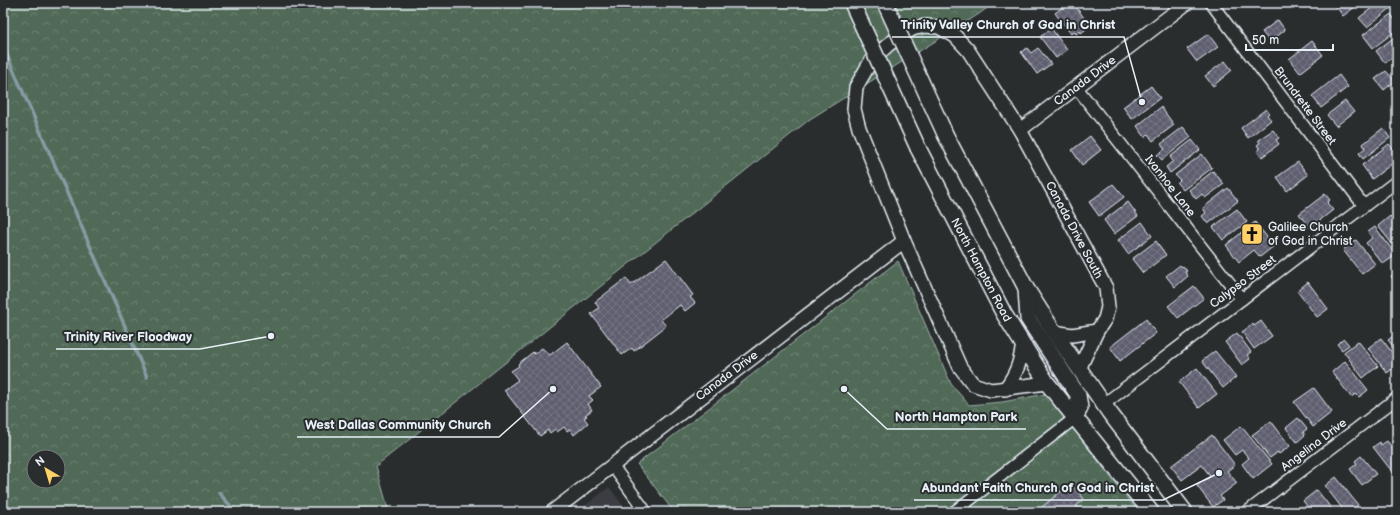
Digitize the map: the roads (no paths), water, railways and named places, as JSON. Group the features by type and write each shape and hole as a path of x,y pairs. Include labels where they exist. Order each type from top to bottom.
{"main road":[{"name":"North Hampton Road","path":"852,3 918,148 1000,307 1047,383 1151,512"},
{"path":"885,3 946,136 1026,288 1079,369 1185,512"},
{"path":"1026,288 1028,319 1078,395 1080,408 1075,418"}],"street":[{"name":"Canada Drive","path":"1020,130 1187,3"},
{"name":"Brundrette Street","path":"1211,3 1364,206"},
{"name":"Canada Drive South","path":"904,241 859,128 854,109 856,87 871,61 889,44 912,29 925,26 939,27 955,36 968,50 1020,130 1106,288 1108,307 1105,319 1079,369"},
{"name":"Ivanhoe Lane","path":"1077,88 1242,299"},
{"name":"Calypso Street","path":"1104,404 1397,181"},
{"name":"Canada Drive","path":"552,512 904,241"},
{"path":"904,241 960,367 974,384 991,390 1047,383"},
{"path":"1054,332 1072,335 1097,332"},
{"path":"1004,388 1017,371 1023,344"},
{"name":"Angelina Drive","path":"1247,512 1397,398"},
{"path":"954,512 1075,418"},
{"path":"612,465 646,512"}],"waterway":[{"path":"3,46 147,377"},
{"path":"219,493 236,512"}],"place":[{"name":"Trinity Valley Church of God in Christ","path":"1142,102"},
{"name":"Galilee Church of God in Christ","path":"1252,234"},
{"name":"Trinity River Floodway","path":"271,336"},
{"name":"West Dallas Community Church","path":"553,389"},
{"name":"North Hampton Park","path":"844,389"},
{"name":"Abundant Faith Church of God in Christ","path":"1219,473"}]}
